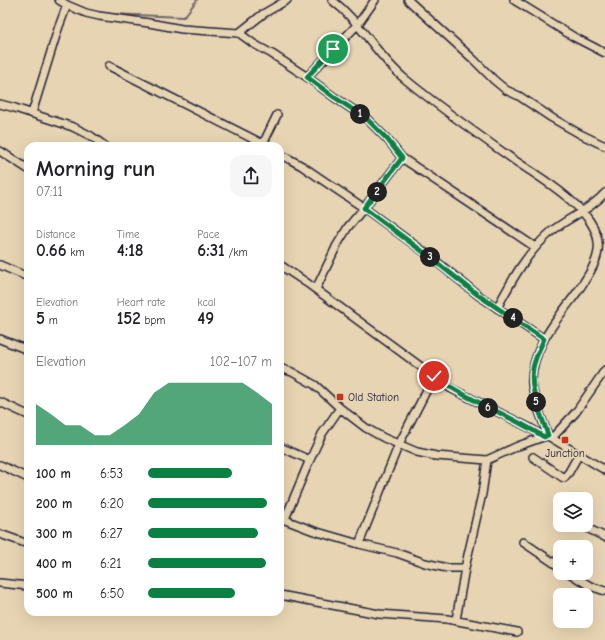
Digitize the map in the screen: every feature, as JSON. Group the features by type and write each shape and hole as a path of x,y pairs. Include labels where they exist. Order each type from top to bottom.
{"street":[{"path":"60,0 67,5 86,13 99,16 182,29 239,33 307,77 367,119 387,139 402,158 535,247"},
{"path":"239,33 263,14 287,0"},
{"path":"332,0 358,24 380,54 403,78 440,108 564,195 583,212 602,242 586,279 544,339 533,368 532,384 548,437"},
{"path":"307,77 358,24 375,0"},
{"path":"408,0 506,90 519,96 552,118 580,134 605,146"},
{"path":"514,0 605,53"},
{"path":"32,113 67,5"},
{"path":"109,66 258,142"},
{"path":"0,104 73,127 99,142"},
{"path":"265,142 277,115"},
{"path":"0,151 24,166"},
{"path":"284,156 302,166 364,208 496,308 544,339"},
{"path":"316,289 337,245 348,227 402,158"},
{"path":"496,308 514,275 535,247 553,231 592,206 605,193"},
{"path":"0,265 24,275"},
{"path":"284,268 316,289 450,388 548,437 605,470"},
{"path":"0,339 24,348"},
{"path":"284,369 292,372 314,385 366,428 384,438 417,452 436,456 487,460 518,446 548,437 576,412 605,370"},
{"path":"359,544 399,444 434,376"},
{"path":"0,402 24,413"},
{"path":"284,515 322,434 340,408"},
{"path":"284,449 310,460"},
{"path":"533,457 564,478 569,472 578,454"},
{"path":"456,620 465,568 482,494 487,460"},
{"path":"0,465 24,476"},
{"path":"284,520 359,544 398,553 425,563 447,568 465,568"},
{"path":"593,531 605,537"},
{"path":"0,534 24,543"},
{"path":"523,542 553,562"},
{"path":"580,580 590,586 605,591"},
{"path":"0,583 24,586"},
{"path":"284,596 379,614 434,617 517,632"}],"waterway":[{"path":"111,14 184,17 197,0"}],"place":[{"name":"Old Station","path":"340,397"},
{"name":"Junction","path":"565,440"}],"route":[{"path":"333,49 307,77 367,119 387,139 402,158 364,208 401,234 478,295 544,339 533,368 532,384 548,435 544,437 530,428 450,388 434,376"}]}
